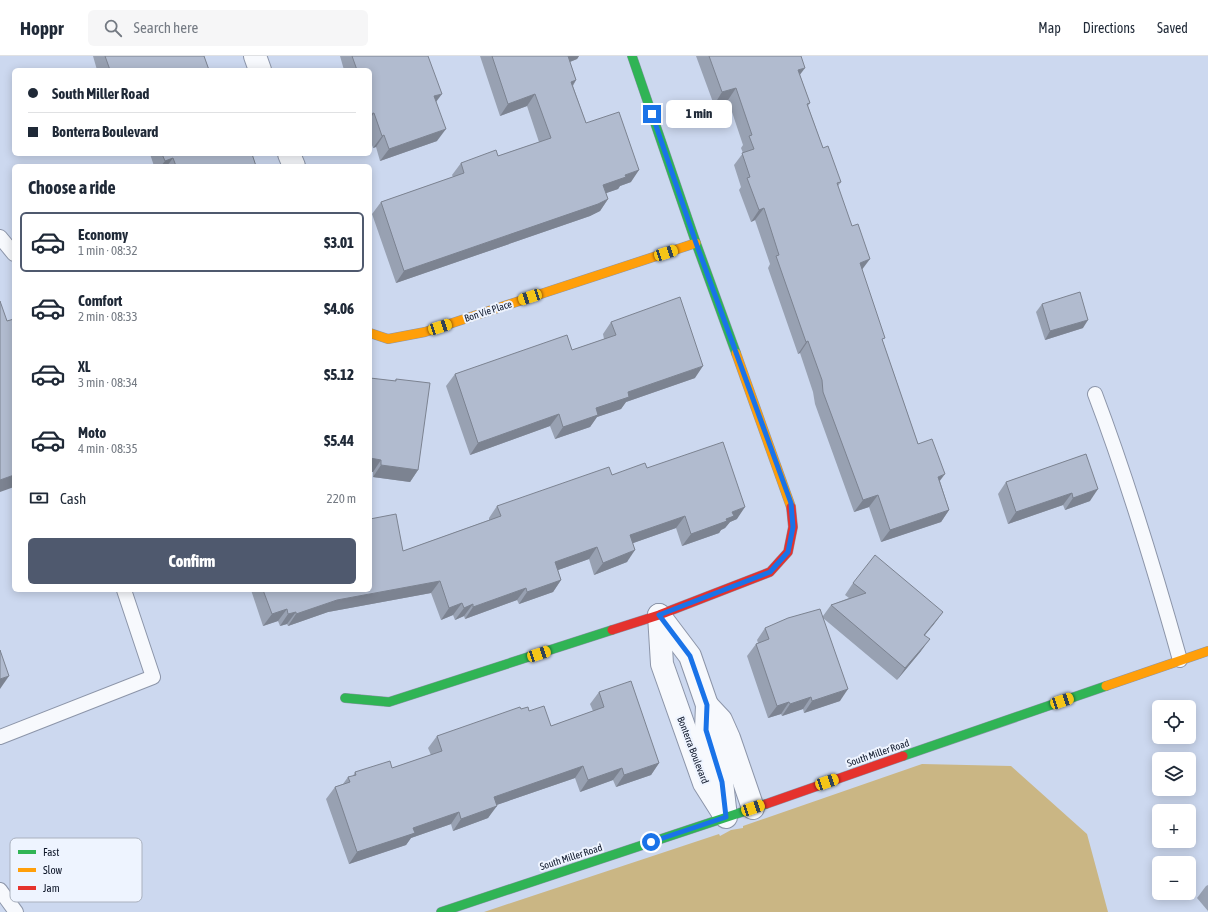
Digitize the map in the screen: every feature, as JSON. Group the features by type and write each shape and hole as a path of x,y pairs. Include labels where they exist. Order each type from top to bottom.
{"street":[{"path":"255,56 259,68"},
{"path":"345,698 389,702 659,615 770,572 788,552 793,527 791,503 696,243 632,56"},
{"name":"Bon Vie Place","path":"372,334 388,339 425,332 696,243"},
{"name":"Bonterra Boulevard","path":"659,615 690,656 707,705 706,730 722,782 726,817"},
{"name":"Bonterra Boulevard","path":"659,615 662,664 704,783 726,817"},
{"name":"South Miller Road","path":"441,912 753,808 1208,651"},
{"name":"Bonterra Boulevard","path":"707,705 721,720 729,738 753,808"}],"lane":[{"path":"0,237 12,252"},
{"path":"1095,394 1123,473 1158,583 1180,660"},
{"path":"0,737 153,677 125,592"},
{"path":"0,890 16,912"}],"shaded area":[{"path":"922,764 1011,766 1087,834 1108,912 484,912 719,834 720,836 731,830 743,828 743,826"}],"building":[{"path":"105,56 204,56 208,68 109,68"},
{"path":"352,56 428,56 442,94 434,96 446,129 389,149 384,135 382,136 374,113 372,114 372,68 356,68"},
{"path":"492,56 568,56 576,80 571,82 586,123 619,112 639,170 625,175 626,177 603,185 608,199 598,204 404,271 381,202 464,173 461,163 496,150 498,156 551,138 535,94 508,104"},
{"path":"709,56 801,56 805,68 798,70 810,103 807,104 823,148 828,146 841,182 837,183 852,226 858,224 870,259 860,263 885,338 882,339 918,444 932,439 945,474 938,477 949,510 890,530 878,495 863,500 823,392 822,380 808,341 806,342 776,256 779,255 764,208 759,210 747,178 750,177 742,153 754,149 749,136 752,135 736,88 722,92"},
{"path":"163,156 253,156 255,164 175,164 173,158 165,161"},
{"path":"1080,292 1088,320 1050,331 1042,304"},
{"path":"680,297 703,366 628,392 629,397 596,408 598,415 563,427 559,414 478,443 455,374 567,335 572,350 616,335 611,322"},
{"path":"0,301 7,321 12,320 12,476 0,480"},
{"path":"372,378 396,381 396,379 430,383 418,470 381,465 381,460 372,458"},
{"path":"723,442 745,507 732,512 734,516 726,519 727,521 691,534 685,516 630,535 635,550 603,563 597,547 555,562 561,580 527,592 526,588 473,607 473,604 464,608 462,603 449,608 440,581 337,600 296,614 296,612 288,614 287,609 272,614 264,592 372,592 372,519 396,514 403,551 501,516 497,506 609,467 612,475 645,463 647,468"},
{"path":"1086,454 1098,489 1073,498 1072,493 1016,512 1006,482"},
{"path":"875,555 943,612 924,635 930,639 905,668 831,605 866,593 853,583"},
{"path":"820,609 848,689 812,701 811,697 790,704 789,702 777,706 756,644 769,639 765,628 788,618"},
{"path":"0,650 9,676 0,679"},
{"path":"631,681 659,763 624,775 622,768 588,780 583,766 494,797 497,806 461,819 459,812 413,828 415,833 357,852 335,787 350,782 348,777 356,775 355,772 390,761 392,768 442,751 437,736 520,707 521,709 528,707 529,711 544,706 551,726 604,707 599,692"}],"traffic: fast":[{"path":"632,56 696,243 736,353"},
{"path":"345,698 389,702 612,630"},
{"path":"903,756 1106,686"},
{"path":"441,912 766,804"}],"traffic: slow":[{"path":"372,334 388,339 425,332 696,243"},
{"path":"736,353 791,507"},
{"path":"1106,686 1208,651"}],"traffic: jam":[{"path":"612,630 659,615 770,572 788,552 793,527 791,507"},
{"path":"766,804 903,756"}],"route":[{"path":"651,842 726,817 722,782 706,730 707,705 690,656 659,615 770,572 788,552 793,527 791,503 696,243 652,114"}]}
